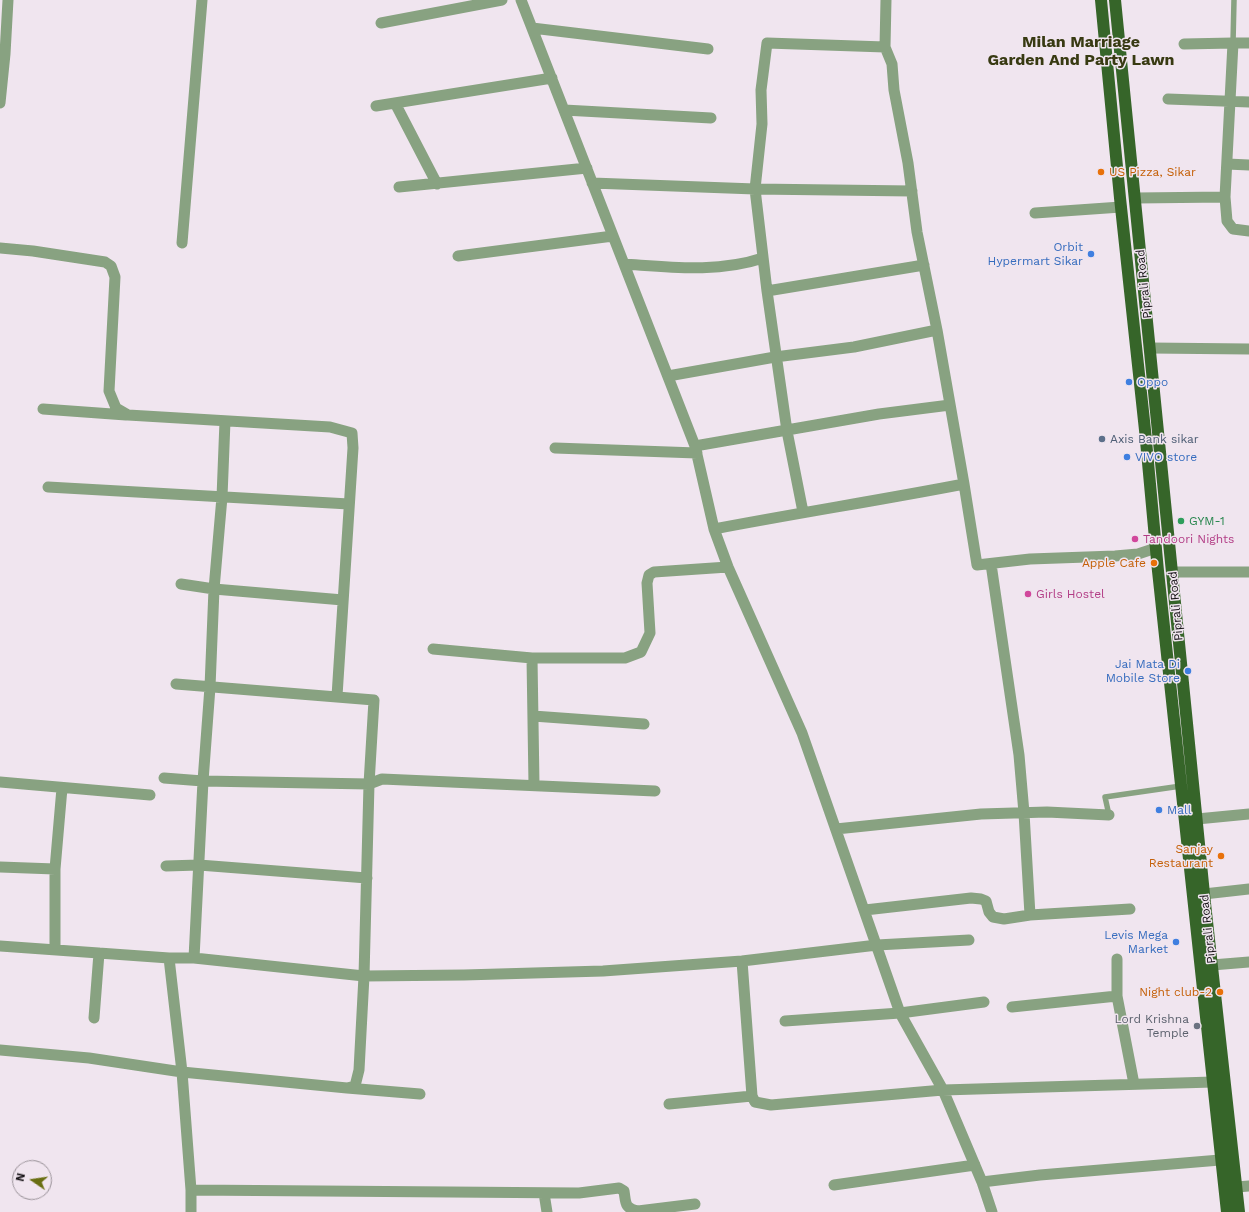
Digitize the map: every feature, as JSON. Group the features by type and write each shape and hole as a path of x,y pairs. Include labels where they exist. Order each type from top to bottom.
{"main road":[{"path":"1101,0 1180,786 1226,1212"},
{"name":"Piprali Road","path":"1115,0 1136,198 1204,894 1212,965 1243,1187 1239,1212"}],"street":[{"path":"0,103 2,54 8,0"},
{"path":"182,243 202,0"},
{"path":"381,23 502,0"},
{"path":"521,0 696,449 714,529 728,568 802,733 900,1013 943,1090 982,1182 992,1212"},
{"path":"886,0 885,47 892,64 894,90 908,163 917,232 950,405 977,565 1030,559 1138,554 1156,548"},
{"path":"532,28 708,49"},
{"path":"1233,42 1225,197 1227,221 1233,229 1249,231"},
{"path":"1184,44 1233,42 1249,43"},
{"path":"803,512 787,431 776,357 755,189 762,124 761,90 767,43 885,47"},
{"path":"376,106 552,78"},
{"path":"1168,99 1249,102"},
{"path":"395,103 436,184"},
{"path":"564,110 711,118"},
{"path":"1227,164 1249,165"},
{"path":"399,187 587,168"},
{"path":"592,183 755,189 912,191"},
{"path":"1136,198 1225,197"},
{"path":"1035,213 1121,207"},
{"path":"458,256 613,236"},
{"path":"0,248 34,251 105,262 110,266 115,277 109,391 116,408 128,415"},
{"path":"624,264 712,268 748,263 763,258"},
{"path":"767,291 924,265"},
{"path":"668,376 776,357 854,347 936,330"},
{"path":"1150,348 1249,349"},
{"path":"555,448 696,449 879,414 950,405"},
{"path":"43,409 330,427 352,433 353,448 337,696"},
{"path":"194,958 203,781 210,687 214,589 222,497 225,421"},
{"path":"714,529 964,484"},
{"path":"48,487 349,504"},
{"path":"992,564 1018,755 1024,813 1030,915"},
{"path":"432,649 532,658 625,658 641,652 650,633 647,583 649,575 654,572 728,568"},
{"path":"1173,572 1249,572"},
{"path":"181,584 214,589 343,600"},
{"path":"532,658 534,785"},
{"path":"176,684 374,700 369,784 364,976 359,1070 355,1086 347,1088"},
{"path":"533,716 644,724"},
{"path":"164,778 203,781 369,784 382,778 655,791"},
{"path":"0,782 150,795"},
{"path":"55,950 55,869 62,788"},
{"path":"836,829 981,814 1047,812 1109,815"},
{"path":"1197,819 1249,814"},
{"path":"166,866 199,865 367,878"},
{"path":"0,867 55,869"},
{"path":"1204,894 1249,889"},
{"path":"865,910 971,898 981,898 986,901 989,912 994,917 1004,919 1030,915 1130,909"},
{"path":"0,946 170,958 194,958 364,976 602,971 742,960 877,945 969,940"},
{"path":"94,1018 100,953"},
{"path":"170,958 182,1072 191,1190 191,1212"},
{"path":"1117,959 1117,996 1134,1084"},
{"path":"742,960 752,1096 755,1102 771,1106 943,1090 1213,1082"},
{"path":"1212,965 1249,962"},
{"path":"1012,1007 1117,996"},
{"path":"785,1021 900,1013 984,1002"},
{"path":"0,1050 89,1058 182,1072 420,1094"},
{"path":"669,1104 752,1096"},
{"path":"982,1182 1040,1175 1220,1160"},
{"path":"834,1185 975,1165"},
{"path":"191,1190 579,1193 618,1188 624,1191 627,1206 630,1211 695,1204"},
{"path":"544,1193 546,1212"}],"lane":[{"path":"1233,42 1234,0"},
{"path":"1109,815 1105,797 1180,786"}],"place":[{"name":"US Pizza, Sikar","path":"1101,172"},
{"name":"Orbit Hypermart Sikar","path":"1091,254"},
{"name":"Oppo","path":"1129,382"},
{"name":"Axis Bank sikar","path":"1102,439"},
{"name":"VIVO store","path":"1127,457"},
{"name":"GYM-1","path":"1181,521"},
{"name":"Tandoori Nights","path":"1135,539"},
{"name":"Apple Cafe","path":"1154,563"},
{"name":"Girls Hostel","path":"1028,594"},
{"name":"Jai Mata Di Mobile Store","path":"1188,671"},
{"name":"Mall","path":"1159,810"},
{"name":"Sanjay Restaurant","path":"1221,856"},
{"name":"Levis Mega Market","path":"1176,942"},
{"name":"Night club-2","path":"1220,992"},
{"name":"Lord Krishna Temple","path":"1197,1026"}],"district":[{"name":"Milan Marriage Garden And Party Lawn","path":"1081,51"}]}
